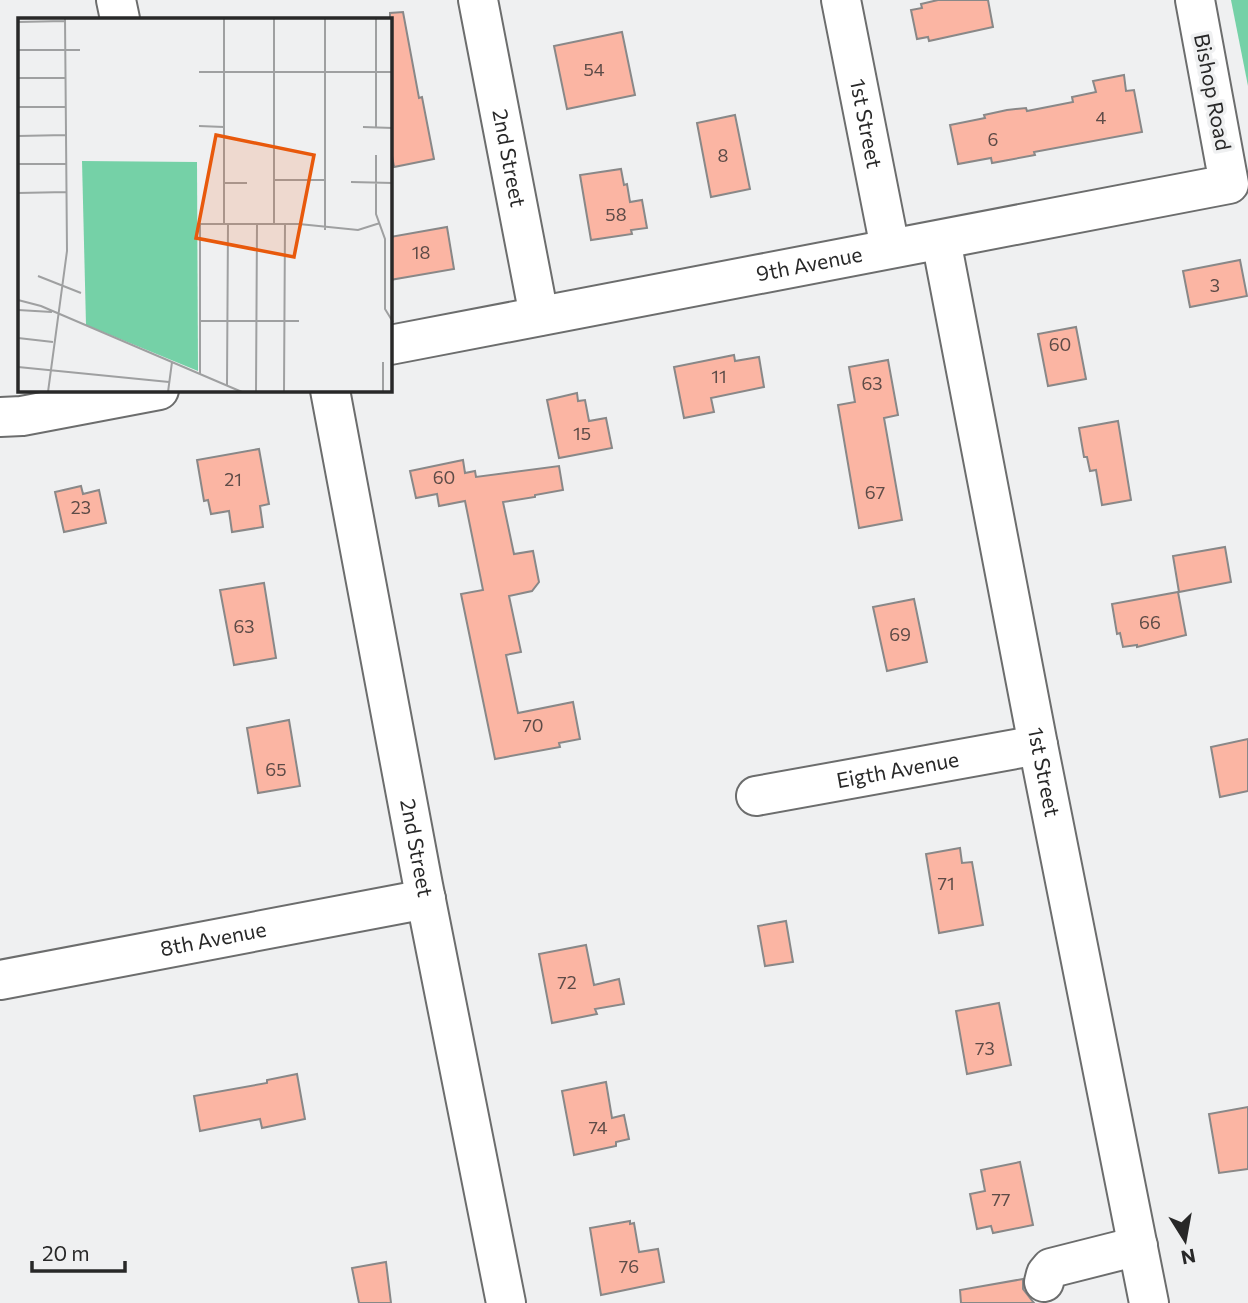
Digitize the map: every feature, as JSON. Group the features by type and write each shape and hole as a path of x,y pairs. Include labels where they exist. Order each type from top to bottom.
{"street":[{"path":"116,0 120,18"},
{"name":"2nd Street","path":"478,0 539,316"},
{"name":"1st Street","path":"841,0 890,248"},
{"name":"Bishop Road","path":"1195,0 1230,184"},
{"name":"9th Avenue","path":"392,345 1230,184"},
{"name":"1st Street","path":"941,240 1149,1303"},
{"path":"0,417 22,416 148,392"},
{"name":"2nd Street","path":"330,392 506,1303"},
{"name":"Eigth Avenue","path":"756,796 1038,745"},
{"name":"8th Avenue","path":"0,980 426,899"},
{"path":"1044,1282 1051,1268 1138,1246"}],"green space":[{"path":"1231,0 1248,0 1248,86"}],"building":[{"path":"938,0 988,0 993,27 929,41 928,37 917,39 911,10 922,8 921,4"},
{"path":"403,12 434,159 394,167 392,18 390,13"},
{"path":"622,32 635,95 567,109 554,46"},
{"path":"1124,75 1126,91 1134,90 1142,132 1034,152 1035,155 992,163 991,158 958,164 950,125 985,118 984,115 1007,110 1026,108 1027,111 1073,102 1072,97 1096,92 1093,81"},
{"path":"735,115 750,189 711,197 697,123"},
{"path":"621,169 630,202 642,200 647,228 631,230 632,234 591,240 580,175"},
{"path":"447,227 454,269 392,280 392,237"},
{"path":"1240,260 1247,296 1190,307 1183,271"},
{"path":"1076,327 1086,379 1048,386 1038,334"},
{"path":"734,355 735,361 759,357 764,387 711,398 714,412 684,418 674,367"},
{"path":"888,360 898,415 884,418 902,520 859,528 838,405 855,402 849,367"},
{"path":"577,393 578,401 585,400 589,421 606,418 612,448 559,458 547,400"},
{"path":"1118,421 1131,500 1102,505 1096,470 1090,471 1087,457 1084,457 1079,428"},
{"path":"259,449 269,504 260,506 263,527 232,532 229,511 211,514 208,500 204,501 197,460"},
{"path":"463,460 465,473 475,471 476,477 559,466 563,490 503,502 514,554 533,551 539,582 532,591 509,596 521,652 506,655 518,713 573,702 580,739 559,743 560,747 495,759 461,594 483,590 465,501 439,506 437,494 416,498 410,471"},
{"path":"81,486 83,494 99,490 106,523 64,532 55,492"},
{"path":"1225,547 1231,582 1179,592 1173,556"},
{"path":"264,583 276,658 234,665 220,590"},
{"path":"1178,592 1186,635 1137,647 1123,647 1120,633 1117,634 1112,604"},
{"path":"914,599 927,662 887,671 873,607"},
{"path":"289,720 300,786 258,793 247,728"},
{"path":"1248,739 1248,791 1220,797 1211,747"},
{"path":"960,848 962,863 972,862 983,925 939,933 926,854"},
{"path":"786,921 793,962 765,966 758,926"},
{"path":"586,945 594,985 619,979 624,1004 595,1009 597,1014 552,1023 539,954"},
{"path":"999,1003 1011,1065 967,1074 956,1011"},
{"path":"297,1074 305,1119 262,1128 260,1119 200,1131 194,1096 267,1083 267,1080"},
{"path":"606,1082 612,1118 624,1115 629,1139 616,1142 616,1146 574,1155 562,1091"},
{"path":"1248,1107 1248,1169 1219,1173 1209,1114"},
{"path":"1020,1162 1033,1225 993,1233 991,1226 977,1229 970,1194 985,1191 981,1170"},
{"path":"630,1221 630,1224 634,1223 639,1252 658,1249 664,1282 601,1295 590,1228"},
{"path":"386,1262 391,1303 359,1303 352,1268"},
{"path":"1023,1279 1023,1289 1034,1303 961,1303 960,1290"}]}
